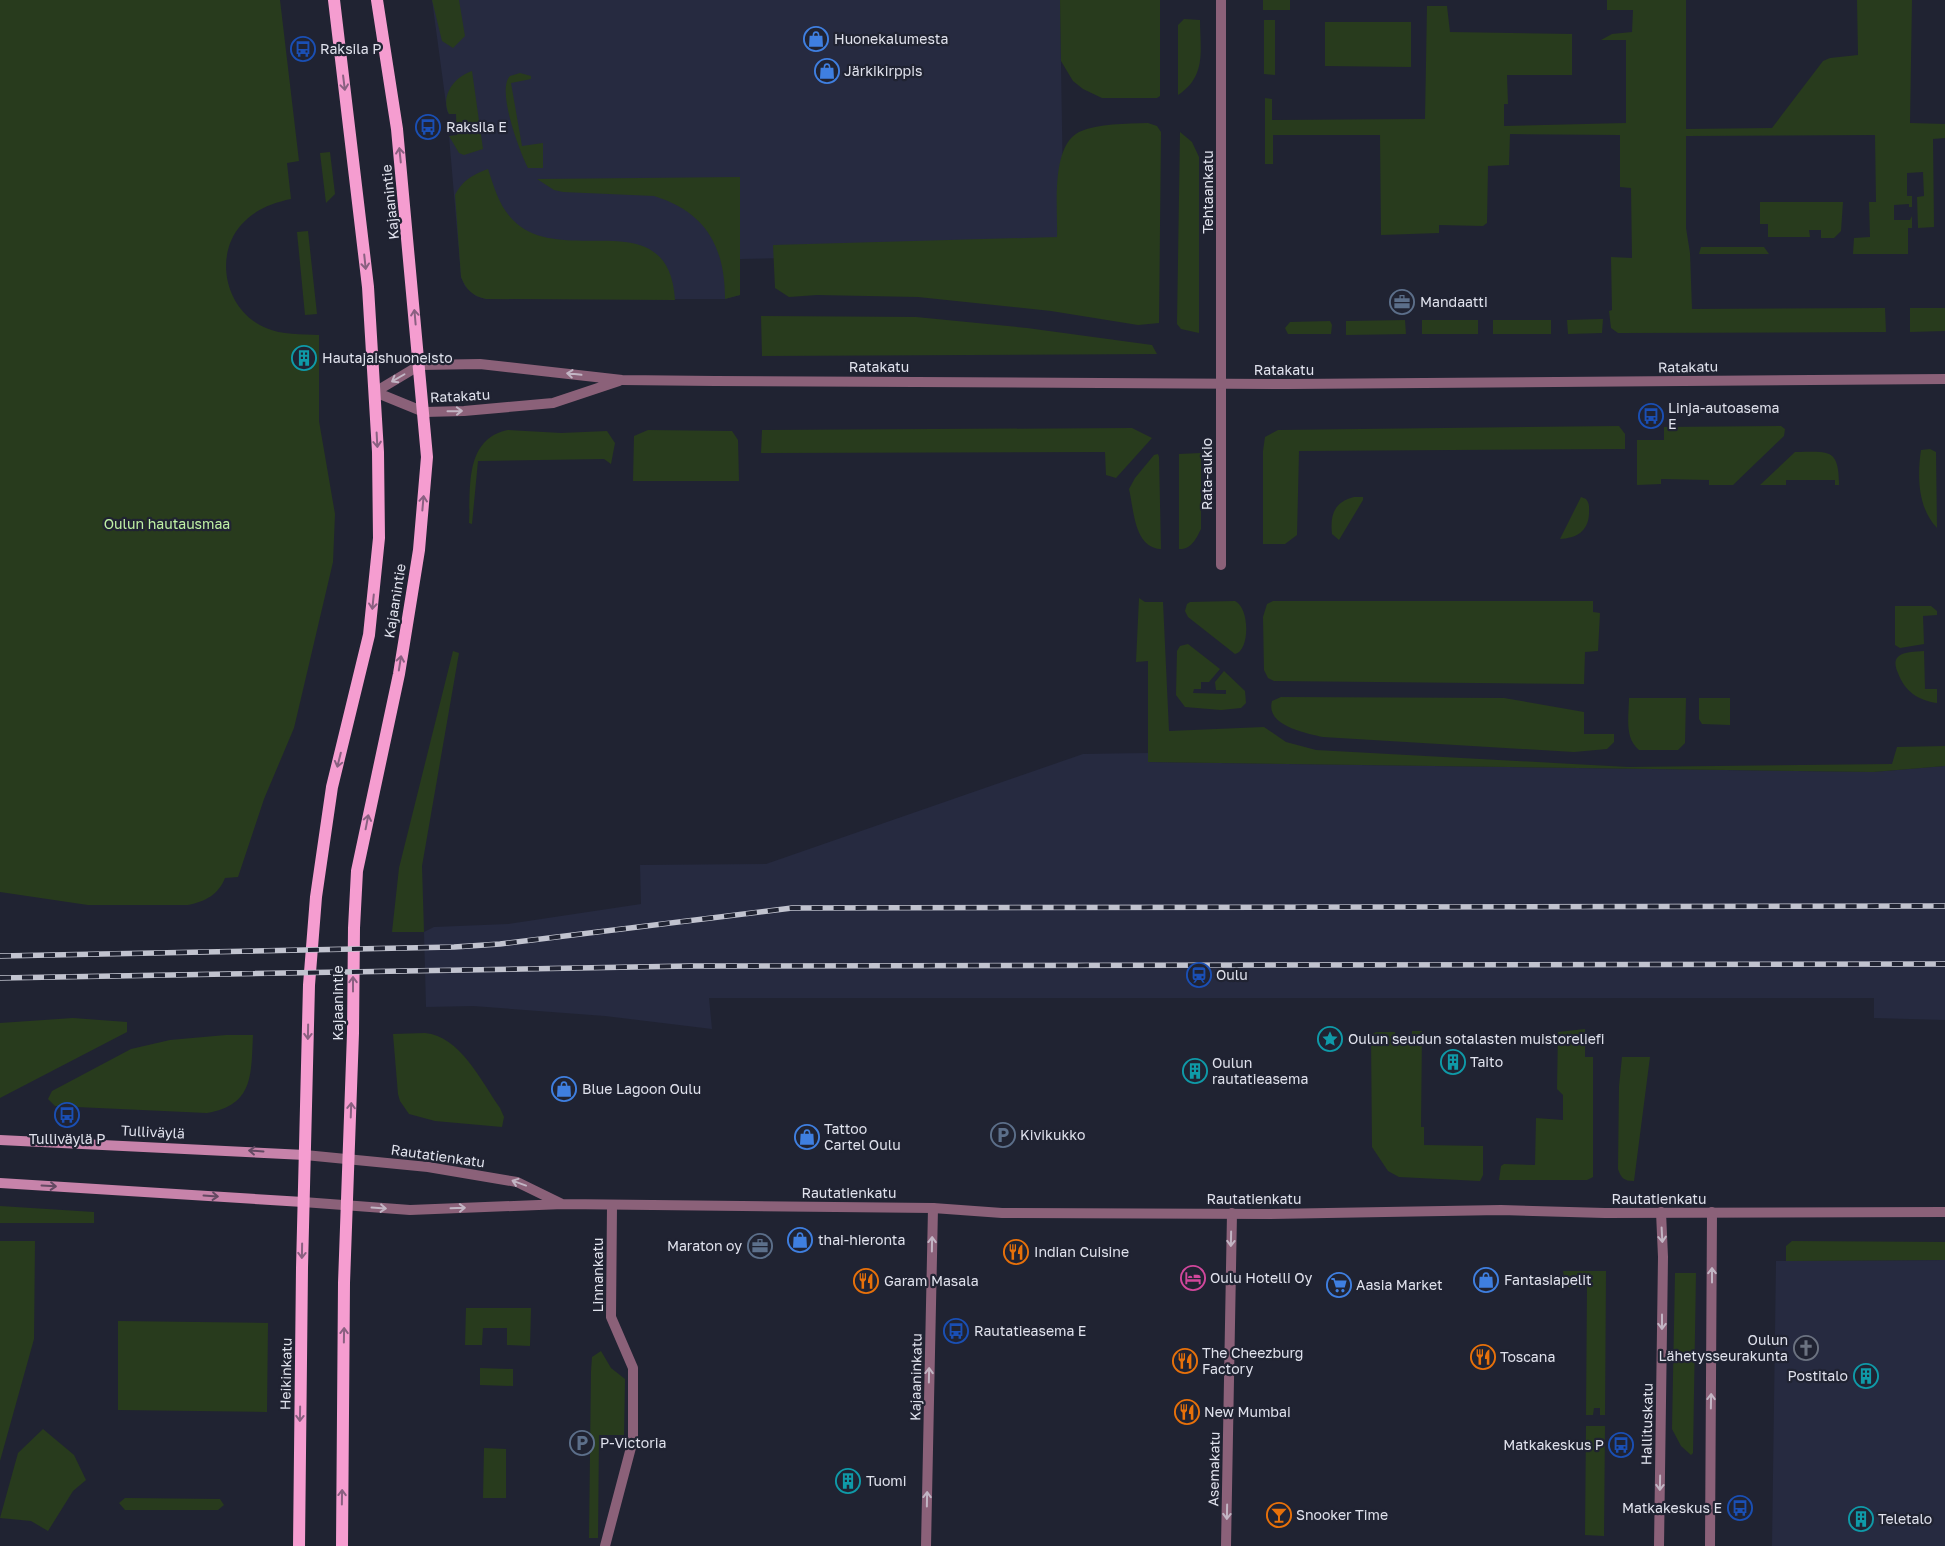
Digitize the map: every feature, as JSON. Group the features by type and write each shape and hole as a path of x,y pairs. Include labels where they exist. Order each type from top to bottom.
{"main road":[{"name":"Kajaanintie","path":"303,1202 309,985 316,897 332,788 369,635 379,538 375,392 368,287 334,0"},
{"name":"Kajaanintie","path":"348,1206 357,871 399,674 419,550 427,458 398,129 377,0"},
{"name":"Tulliväylä","path":"0,1140 305,1154"},
{"path":"0,1183 303,1202"},
{"name":"Heikinkatu","path":"299,1546 303,1202"},
{"path":"342,1546 344,1283 348,1206"}],"street":[{"name":"Tehtaankatu","path":"1221,0 1223,383"},
{"name":"Ratakatu","path":"420,365 480,364 622,380 1223,383 1945,379"},
{"path":"375,392 420,365"},
{"name":"Ratakatu","path":"375,392 424,412 553,403 622,380"},
{"name":"Rata-aukio","path":"1222,565 1220,442 1223,383"},
{"name":"Rautatienkatu","path":"305,1154 428,1167 517,1182 563,1204"},
{"name":"Rautatienkatu","path":"303,1202 410,1210 563,1204 933,1208 979,1212 1232,1214 1484,1210 1945,1212"},
{"name":"Linnankatu","path":"604,1546 633,1440 633,1368 611,1317 612,1206"},
{"name":"Kajaaninkatu","path":"926,1546 933,1208"},
{"name":"Hallituskatu","path":"1659,1546 1663,1265 1661,1212"},
{"path":"1710,1546 1712,1212"},
{"name":"Asemakatu","path":"1226,1546 1232,1214"}],"shaded area":[{"path":"432,0 1060,0 1064,253 740,259 740,295 725,299 486,299 476,296 465,286 461,277 449,136 457,135 456,114 449,114 447,111"},
{"path":"1148,753 1149,762 1873,772 1945,766 1945,1020 1874,1018 1874,998 709,998 712,1029 605,1016 473,1006 426,1007 424,932 434,927 508,924 641,904 640,865 766,864 1083,754"},
{"name":"Postitalo","path":"1945,1260 1945,1546 1772,1546 1776,1261"}],"green space":[{"name":"Oulun hautausmaa","path":"0,0 280,0 299,161 287,163 291,199 264,208 252,215 241,225 232,238 227,252 226,267 233,297 241,310 252,320 278,332 319,335 319,421 335,514 333,562 294,728 264,799 238,877 225,878 219,889 211,896 188,905 88,905 0,892"},
{"path":"432,0 459,0 465,36 453,48 442,41"},
{"path":"1060,0 1160,0 1160,96 1157,98 1102,98 1083,89 1073,81 1061,61"},
{"path":"1263,0 1290,0 1290,10 1263,10"},
{"path":"1607,0 1686,0 1686,129 1772,128 1823,61 1830,58 1858,55 1857,0 1912,0 1910,123 1945,124 1945,138 1933,139 1934,227 1918,228 1917,197 1924,196 1923,172 1907,173 1907,196 1912,196 1912,207 1909,207 1909,204 1894,205 1894,220 1910,220 1912,216 1912,228 1908,228 1908,254 1853,254 1854,238 1870,237 1869,202 1876,202 1875,135 1686,136 1686,228 1690,253 1692,309 1885,308 1886,332 1618,333 1611,328 1609,311 1612,310 1611,257 1632,258 1631,188 1620,187 1620,135 1510,134 1509,165 1488,166 1487,223 1483,226 1439,225 1439,233 1381,235 1380,135 1273,135 1273,164 1265,164 1265,98 1272,99 1272,120 1425,119 1427,6 1447,6 1450,32 1572,34 1572,75 1507,75 1508,104 1504,104 1504,126 1626,123 1626,40 1601,40 1612,34 1632,32 1633,10 1607,10"},
{"path":"1184,19 1200,20 1201,52 1198,71 1194,79 1178,95 1178,25"},
{"path":"1264,20 1275,20 1275,75 1264,74"},
{"path":"1325,22 1411,22 1411,67 1325,66"},
{"path":"472,71 483,149 464,155 459,153 449,136 457,135 456,114 449,114 446,101 454,82"},
{"path":"520,73 531,76 531,79 511,83 522,146 543,143 543,168 528,168 507,107 506,83 510,76"},
{"path":"1148,123 1157,126 1161,132 1159,323 1138,325 1051,311 918,297 817,295 789,297 775,288 773,245 1057,237 1057,180 1063,151 1070,140 1079,132 1095,127"},
{"path":"1180,132 1192,142 1199,157 1199,333 1181,329 1177,324"},
{"path":"330,152 335,194 326,203 320,153"},
{"path":"488,169 501,202 513,220 533,234 558,239 634,243 654,252 668,270 675,300 486,299 474,294 465,286 461,277 455,195 461,185 468,179"},
{"path":"740,177 740,295 725,299 721,263 716,248 709,234 687,212 672,203 654,196 563,192 554,190 537,179"},
{"path":"1760,202 1843,202 1841,231 1834,238 1821,238 1821,230 1809,230 1810,237 1768,237 1768,224 1760,224"},
{"path":"308,231 317,314 305,315 297,232"},
{"path":"1701,247 1764,247 1769,254 1699,254"},
{"path":"1910,308 1945,308 1945,331 1910,332"},
{"path":"761,316 916,317 1027,328 1152,345 1157,354 762,356"},
{"path":"1603,319 1602,333 1568,334 1567,320"},
{"path":"1405,320 1406,334 1346,335 1346,321"},
{"path":"1422,320 1478,320 1478,334 1422,334"},
{"path":"1493,320 1551,320 1551,334 1493,334"},
{"path":"1330,321 1332,325 1331,334 1288,334 1285,328 1290,322"},
{"path":"1619,426 1625,434 1625,449 1299,451 1297,535 1285,544 1263,544 1263,451 1265,437 1278,430"},
{"path":"1781,426 1785,429 1784,436 1733,485 1709,485 1709,480 1661,479 1661,484 1637,485 1637,440 1664,440 1664,427"},
{"path":"1132,428 1152,438 1116,478 1106,475 1105,452 761,453 762,430"},
{"path":"508,430 561,433 607,431 615,443 611,464 604,459 478,461 472,524 469,523 471,481 477,454 484,443 494,435"},
{"path":"648,430 732,431 738,440 739,481 633,481 634,436"},
{"path":"1930,449 1936,452 1937,528 1926,511 1920,492 1919,481 1921,450"},
{"path":"1795,452 1823,452 1829,454 1837,464 1839,485 1835,485 1835,480 1786,480 1786,485 1760,485"},
{"path":"1201,453 1201,529 1190,546 1179,549 1179,454"},
{"path":"1158,454 1161,549 1152,547 1140,535 1134,517 1129,489 1135,478 1154,455"},
{"path":"1354,497 1363,497 1363,500 1339,540 1332,534 1333,515 1342,502"},
{"path":"1581,497 1586,499 1589,504 1588,520 1584,530 1571,537 1560,539"},
{"path":"1139,598 1145,602 1163,602 1169,731 1264,727 1286,742 1316,750 1628,767 1892,764 1897,747 1945,746 1945,766 1873,772 1148,762 1148,661 1136,662"},
{"path":"1235,601 1240,605 1246,620 1246,638 1240,651 1235,654 1188,617 1185,611 1187,604 1190,602"},
{"path":"1273,601 1593,601 1593,612 1600,613 1598,651 1585,652 1584,684 1274,681 1268,678 1264,670 1263,617 1267,604"},
{"path":"1895,606 1931,606 1937,611 1937,615 1923,616 1924,644 1900,648 1895,645"},
{"path":"1188,644 1220,669 1209,682 1201,682 1201,689 1194,689 1193,693 1226,694 1226,690 1216,690 1215,682 1224,671 1245,691 1246,703 1241,708 1221,710 1185,707 1176,695 1177,651 1180,646"},
{"path":"453,651 459,653 422,866 424,932 392,932 399,868"},
{"path":"1924,651 1925,689 1937,689 1937,703 1924,700 1908,690 1896,668 1896,660 1902,654"},
{"path":"1281,697 1504,698 1584,712 1584,734 1614,734 1614,742 1607,749 1574,752 1323,737 1289,727 1275,717 1272,710 1272,701"},
{"path":"1629,698 1686,698 1685,743 1678,750 1639,750 1634,745 1629,733"},
{"path":"1699,698 1730,698 1730,725 1702,724 1699,719"},
{"path":"73,1018 127,1022 127,1032 0,1098 0,1023"},
{"path":"1585,1029 1585,1057 1593,1057 1593,1177 1587,1180 1499,1180 1501,1166 1504,1164 1535,1165 1536,1118 1563,1120 1563,1095 1557,1089 1558,1032"},
{"path":"1412,1031 1422,1031 1421,1127 1424,1127 1424,1145 1483,1146 1483,1175 1480,1181 1399,1177 1388,1171 1372,1147 1371,1035 1376,1032 1395,1032 1396,1041 1412,1040"},
{"path":"425,1033 449,1042 468,1061 500,1108 504,1117 502,1127 435,1121 409,1114 400,1101 398,1094 393,1034"},
{"path":"226,1035 253,1035 252,1063 247,1086 242,1095 234,1103 222,1109 207,1113 55,1106 48,1099 52,1091 131,1049 170,1040"},
{"path":"1622,1057 1650,1057 1634,1181 1623,1178 1618,1169 1619,1086"},
{"path":"0,1206 94,1212 94,1223 0,1223"},
{"path":"0,1241 35,1241 34,1339 0,1461"},
{"path":"1792,1241 1945,1242 1945,1260 1786,1261 1786,1246"},
{"path":"1563,1271 1606,1271 1605,1415 1600,1415 1600,1408 1594,1408 1593,1415 1586,1415 1587,1287 1566,1287"},
{"path":"1675,1273 1696,1273 1693,1453 1691,1455 1681,1446 1672,1429"},
{"path":"466,1308 531,1308 530,1346 507,1345 507,1328 483,1328 482,1345 465,1345"},
{"path":"118,1321 268,1323 267,1412 118,1410"},
{"path":"601,1351 611,1368 625,1379 624,1435 599,1435 598,1538 589,1538 591,1371 592,1357"},
{"path":"480,1368 513,1369 513,1386 480,1385"},
{"path":"1586,1426 1605,1426 1604,1536 1585,1535"},
{"path":"43,1429 74,1455 86,1480 73,1491 48,1531 31,1521 0,1518 18,1453"},
{"path":"484,1448 506,1449 506,1498 483,1498"},
{"path":"125,1498 220,1499 224,1505 218,1510 125,1510 119,1503"}],"railway":[{"path":"0,956 454,947 500,944 792,908 1945,906"},
{"path":"0,978 690,966 1945,964"}],"place":[{"name":"Huonekalumesta","path":"816,39"},
{"name":"Raksila P","path":"303,49"},
{"name":"Järkikirppis","path":"827,71"},
{"name":"Raksila E","path":"428,127"},
{"name":"Mandaatti","path":"1402,302"},
{"name":"Hautajaishuoneisto","path":"304,358"},
{"name":"Linja-autoasema E","path":"1651,416"},
{"name":"Oulu","path":"1199,975"},
{"name":"Oulun seudun sotalasten muistoreliefi","path":"1330,1039"},
{"name":"Taito","path":"1453,1062"},
{"name":"Oulun rautatieasema","path":"1195,1071"},
{"name":"Blue Lagoon Oulu","path":"564,1089"},
{"name":"Tulliväylä P","path":"67,1115"},
{"name":"Kivikukko","path":"1003,1135"},
{"name":"Tattoo Cartel Oulu","path":"807,1137"},
{"name":"thai-hieronta","path":"800,1240"},
{"name":"Maraton oy","path":"760,1246"},
{"name":"Indian Cuisine","path":"1016,1252"},
{"name":"Oulu Hotelli Oy","path":"1193,1278"},
{"name":"Fantasiapelit","path":"1486,1280"},
{"name":"Garam Masala","path":"866,1281"},
{"name":"Aasia Market","path":"1339,1285"},
{"name":"Rautatieasema E","path":"956,1331"},
{"name":"Oulun Lähetysseurakunta","path":"1806,1348"},
{"name":"Toscana","path":"1483,1357"},
{"name":"The Cheezburg Factory","path":"1185,1361"},
{"name":"Postitalo","path":"1866,1376"},
{"name":"New Mumbai","path":"1187,1412"},
{"name":"P-Victoria","path":"582,1443"},
{"name":"Matkakeskus P","path":"1621,1445"},
{"name":"Tuomi","path":"848,1481"},
{"name":"Matkakeskus E","path":"1740,1508"},
{"name":"Snooker Time","path":"1279,1515"},
{"name":"Teletalo","path":"1861,1519"}]}
